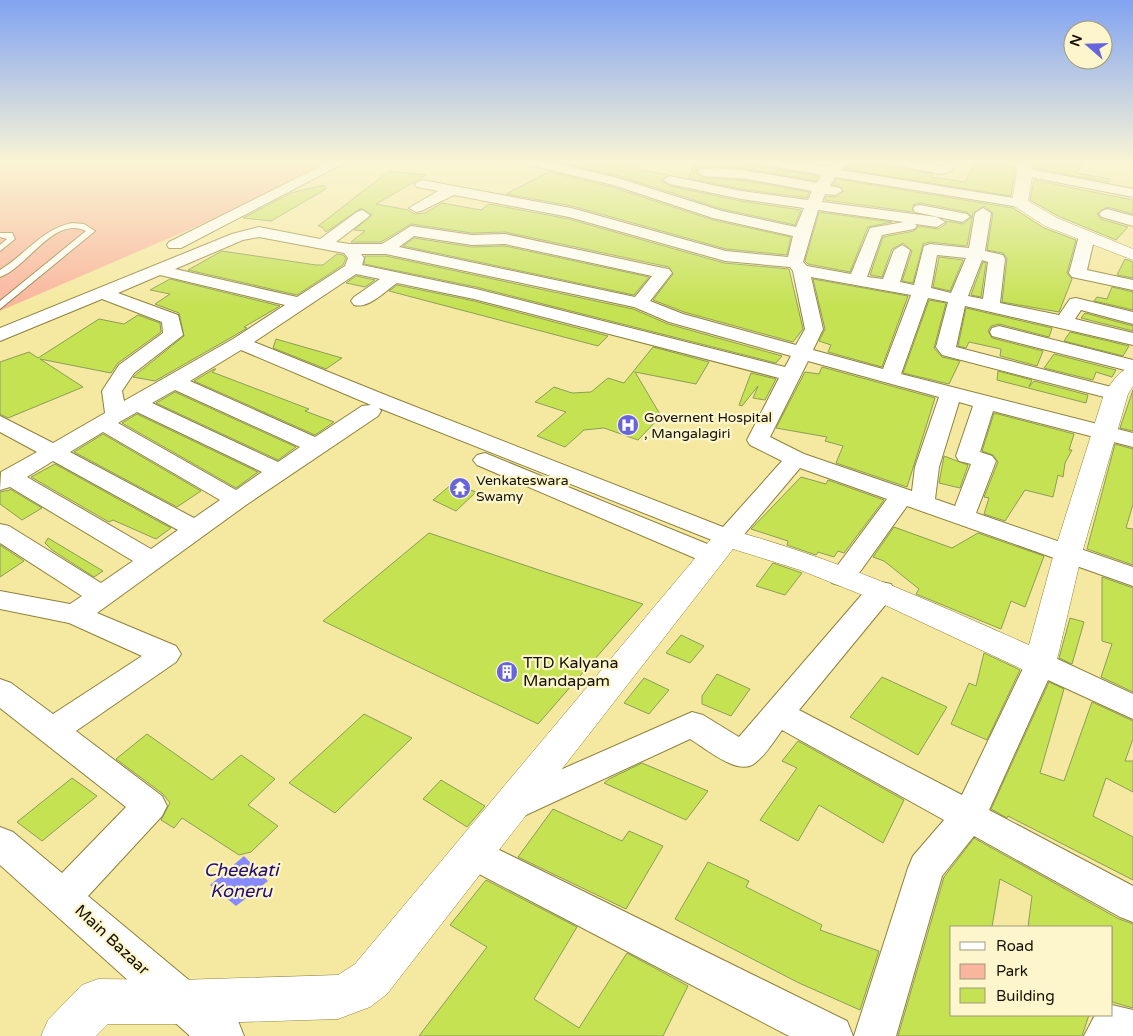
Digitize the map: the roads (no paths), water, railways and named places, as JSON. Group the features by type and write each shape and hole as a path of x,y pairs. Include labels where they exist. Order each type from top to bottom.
{"street":[{"path":"0,335 159,270 259,209"},
{"path":"546,209 583,217 725,256 798,267 858,280 922,290 1064,321 1133,339"},
{"path":"701,209 718,215 800,233"},
{"path":"811,209 800,233 798,267 814,329 758,440 796,459 1133,577"},
{"path":"850,209 937,222"},
{"path":"924,209 962,217"},
{"path":"858,280 876,231 1005,209"},
{"path":"1030,209 1051,222 1133,254"},
{"path":"983,213 976,254 958,298 946,347 948,351 1127,381"},
{"path":"1107,214 1133,221"},
{"path":"324,243 362,215"},
{"path":"529,268 583,217"},
{"path":"386,250 411,231 472,240 505,239 663,273 639,303"},
{"path":"186,252 259,232 350,249 386,250 529,268 639,303 676,318 951,394 1133,440"},
{"path":"1087,236 1078,273 1133,285"},
{"path":"157,238 186,252 306,298"},
{"path":"350,249 356,258 354,268"},
{"path":"890,377 922,290 930,249 976,254 997,259 991,305"},
{"path":"890,285 902,250"},
{"path":"5,480 231,347 354,268 485,296 790,375"},
{"path":"159,270 306,298"},
{"path":"360,302 394,277"},
{"path":"102,293 171,319 173,335 126,369 112,391 118,413 237,500"},
{"path":"1064,321 1076,303 1133,318"},
{"path":"999,332 1127,381"},
{"path":"231,347 370,411 497,456"},
{"path":"231,347 720,547 810,564 880,591 1133,707"},
{"path":"173,381 318,447"},
{"path":"875,1036 926,868 969,816 1040,664 1068,553 1104,434 1127,381"},
{"path":"842,577 913,499 927,467 951,394"},
{"path":"963,516 984,461 967,456 985,403"},
{"path":"75,615 195,529 370,411"},
{"path":"118,413 280,472"},
{"path":"0,423 195,529"},
{"path":"64,1036 98,1001 179,1002 338,997 354,991 371,979 720,547 796,459"},
{"path":"5,480 151,560"},
{"path":"0,532 101,596"},
{"path":"510,807 692,724 742,755 880,591"},
{"path":"0,600 75,615 166,654 52,731"},
{"path":"0,691 150,806 64,896"},
{"path":"778,713 1133,906"},
{"name":"Main Bazaar","path":"0,843 64,896 179,1002 223,1036"},
{"path":"474,853 832,1036"},
{"path":"1105,1036 1112,1026 1133,1031"}],"lane":[{"path":"0,274 21,259 53,230 70,226 84,226 91,230 0,306"},
{"path":"0,235 9,235 11,239 0,249"}],"water":[{"name":"Cheekati Koneru","path":"244,856 268,881 236,906 210,885"}],"place":[{"name":"Governent Hospital , Mangalagiri","path":"628,425"},
{"name":"Venkateswara Swamy","path":"460,488"},
{"name":"TTD Kalyana Mandapam","path":"507,672"}]}
